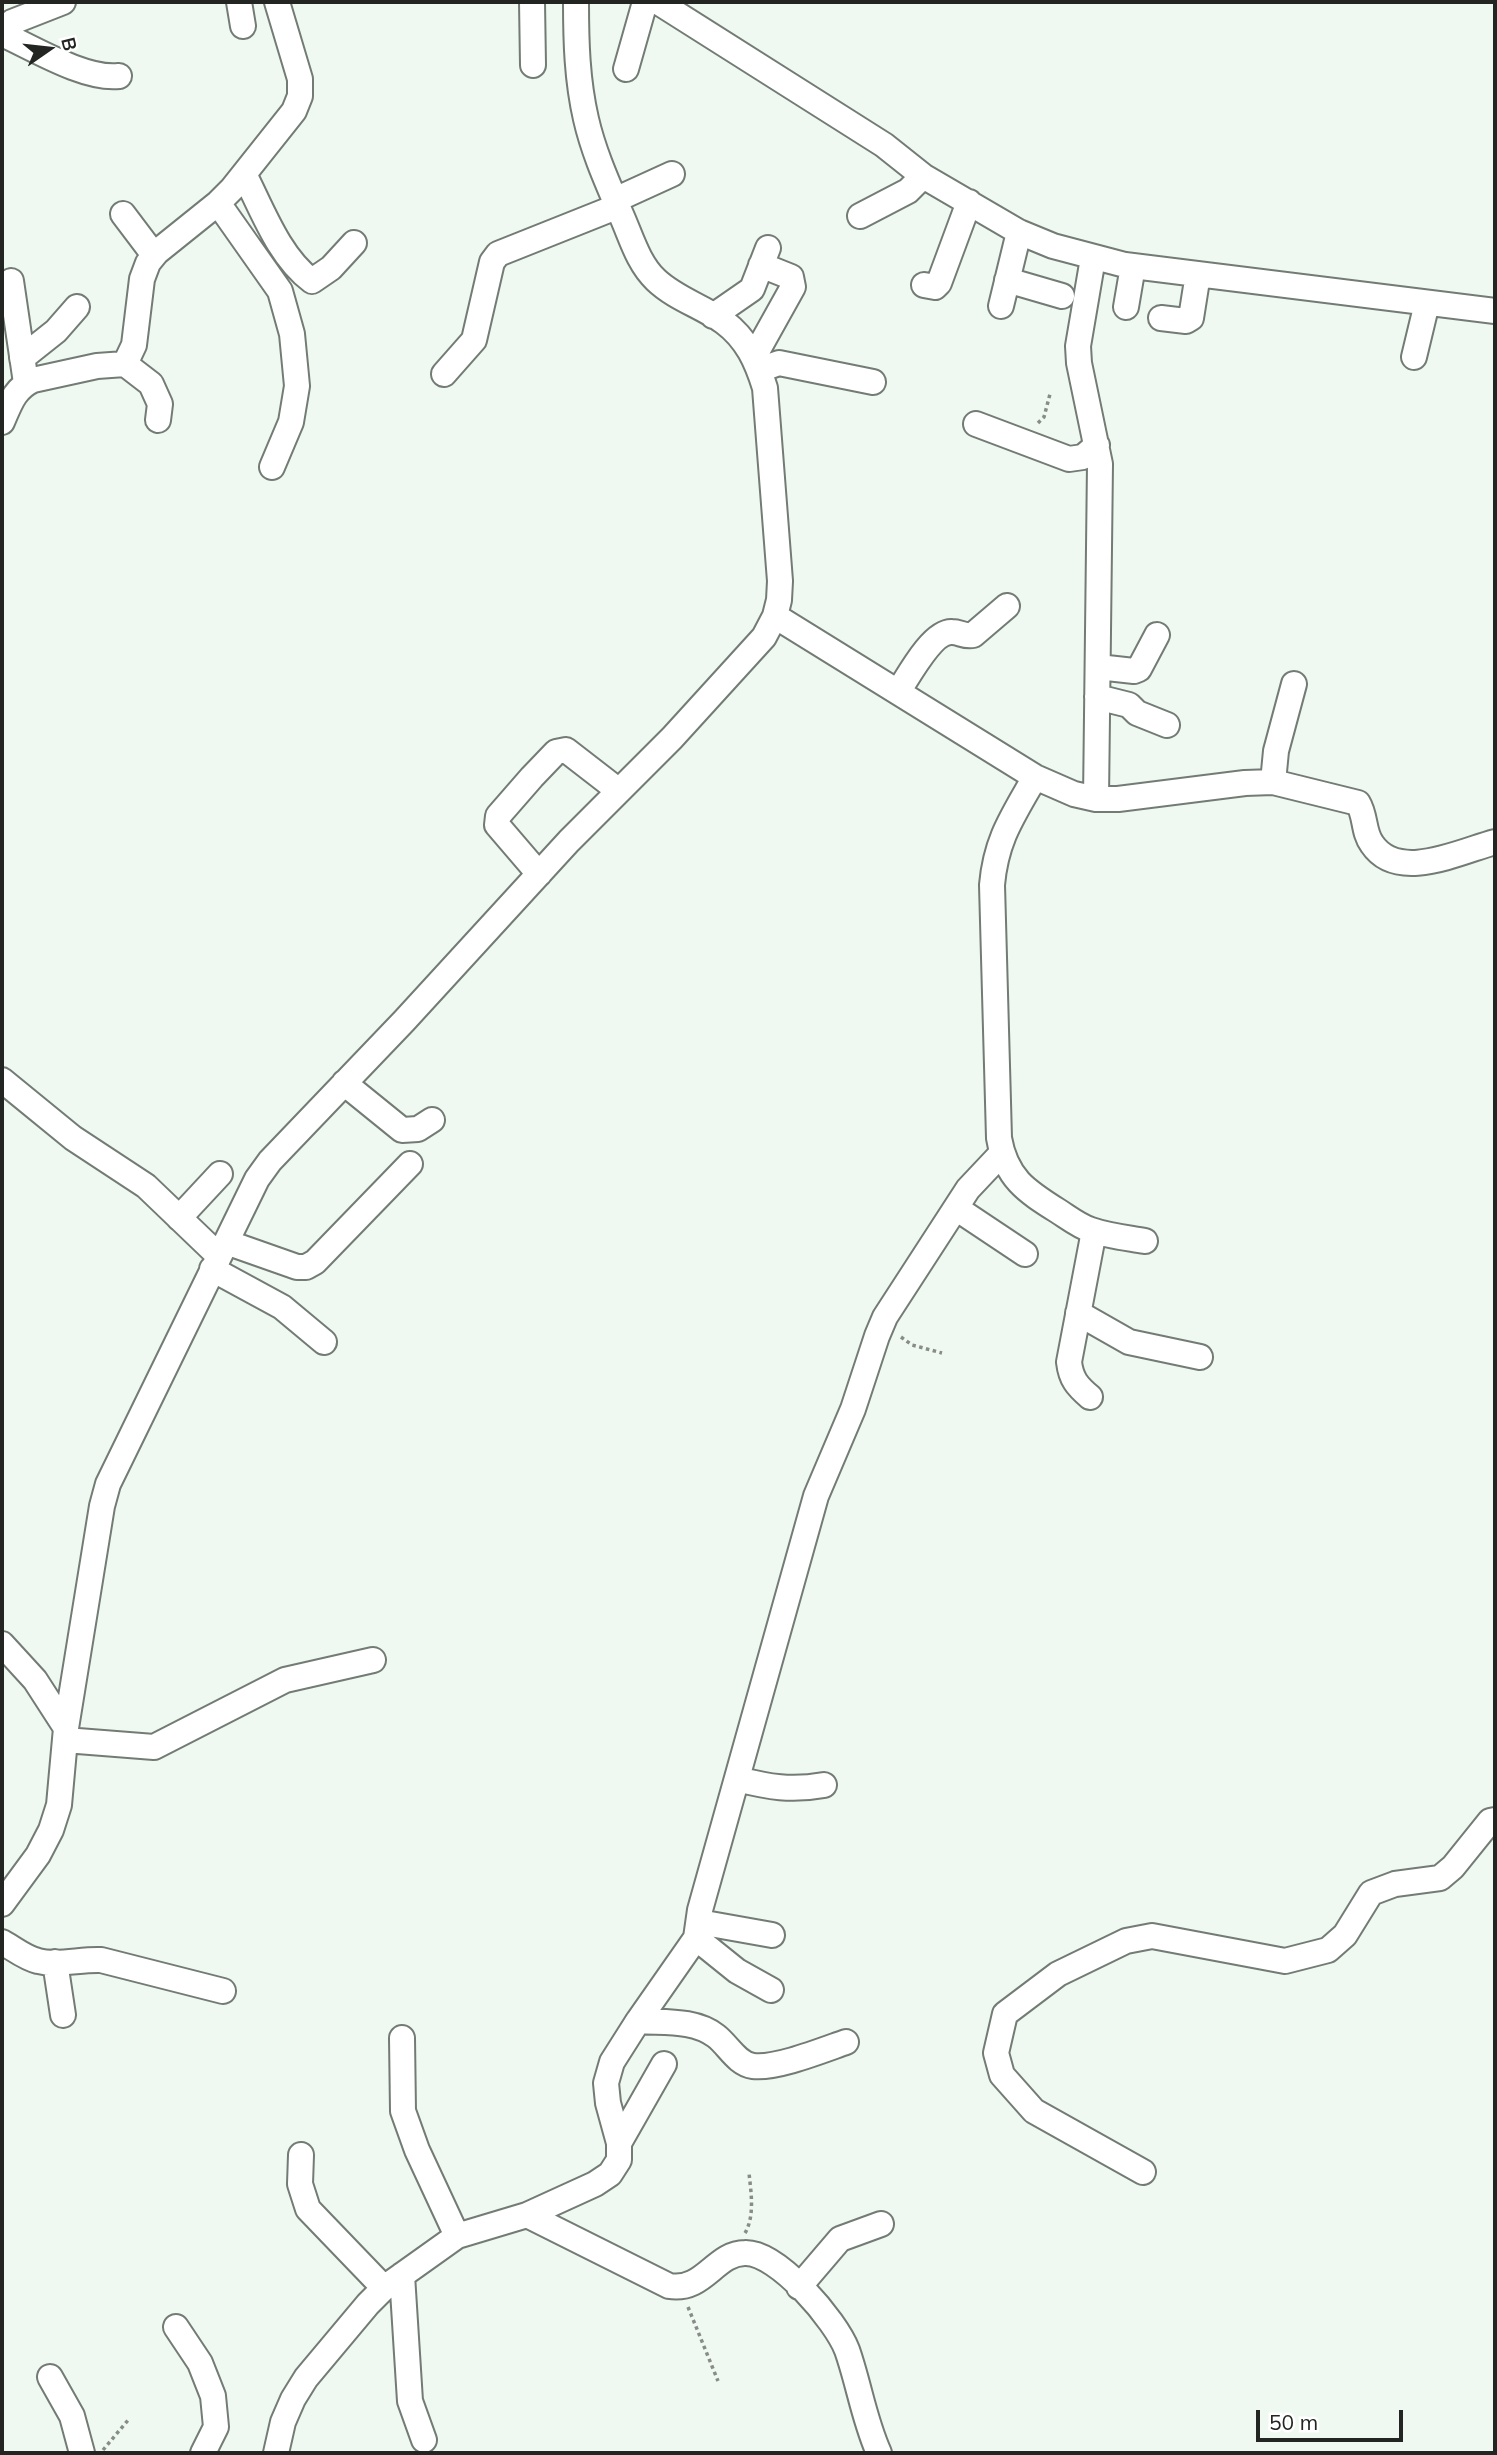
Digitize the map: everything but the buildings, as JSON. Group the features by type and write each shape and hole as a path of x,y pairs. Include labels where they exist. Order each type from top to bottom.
{"street":[{"path":"239,2 243,26"},
{"path":"125,364 134,345 142,279 148,263 218,203 294,111 300,96 300,79 277,2"},
{"path":"532,2 533,65"},
{"path":"2,1904 38,1855 51,1830 59,1805 66,1734 102,1506 108,1484 257,1179 270,1161 539,874 672,738 764,637 775,616 780,581 765,388 756,363 741,338 722,321 670,293 653,278 639,257 598,162 586,119 579,80 576,2"},
{"path":"626,69 645,2"},
{"path":"658,2 884,145 923,176 1019,232 1053,246 1133,266 1495,311"},
{"path":"6,22 50,4"},
{"path":"6,22 90,75 107,78 119,76"},
{"path":"244,174 278,239 301,273 312,281 331,268 354,243"},
{"path":"444,374 474,340 492,262 498,254 606,211 615,200 672,174"},
{"path":"860,216 908,191 923,176"},
{"path":"924,285 935,287 939,283 969,202"},
{"path":"218,203 280,291 292,334 297,386 291,422 272,467"},
{"path":"123,214 154,256"},
{"path":"1001,306 1019,232"},
{"path":"713,316 752,289 764,256 791,277 793,287 756,363"},
{"path":"1093,258 1078,346 1079,363 1100,464 1097,799"},
{"path":"1126,307 1133,266"},
{"path":"1161,318 1185,321 1191,318 1198,274"},
{"path":"1007,280 1062,296"},
{"path":"11,281 26,383"},
{"path":"1413,357 1427,303"},
{"path":"22,358 56,331 77,307"},
{"path":"756,363 779,363 873,382"},
{"path":"2,422 14,394 26,383 97,366 125,364 151,384 160,404 158,420"},
{"path":"976,424 1069,458 1083,457 1097,446"},
{"path":"898,692 934,638 951,631 969,637 1007,606"},
{"path":"775,616 1035,777 1074,794 1097,799 1118,799 1273,782 1358,803 1364,811 1366,831 1371,843 1380,853 1393,860 1419,864 1432,862 1495,842"},
{"path":"1098,667 1139,669 1157,635"},
{"path":"1273,782 1276,751 1294,684"},
{"path":"1097,697 1129,705 1137,713 1167,724"},
{"path":"539,874 497,825 498,816 556,752 566,750 619,791"},
{"path":"1035,777 1001,838 994,861 992,885 1001,1154 1007,1168 1032,1194 1081,1226 1145,1241"},
{"path":"2,1080 73,1138 146,1186 219,1256 324,1342"},
{"path":"344,1083 402,1130 418,1129 432,1120"},
{"path":"276,2453 283,2422 306,2378 368,2304 393,2282 457,2236 527,2215 595,2184 610,2174 619,2160 619,2143 608,2103 606,2083 612,2062 698,1930 700,1910 818,1489 853,1409 883,1323 956,1208 978,1177 1001,1154"},
{"path":"219,1256 306,1267 315,1262 410,1164"},
{"path":"179,1218 220,1174"},
{"path":"956,1208 1025,1254"},
{"path":"1090,1397 1075,1385 1069,1362 1094,1231"},
{"path":"1078,1314 1129,1342 1200,1357"},
{"path":"2,1644 35,1680 66,1734"},
{"path":"66,1734 154,1746 285,1680 373,1660"},
{"path":"737,1779 776,1788 824,1786"},
{"path":"1143,2172 1034,2111 1002,2075 996,2053 1005,2014 1058,1975 1126,1941 1152,1936 1285,1962 1328,1950 1345,1935 1371,1893 1395,1884 1440,1878 1453,1867 1490,1821 1495,1820"},
{"path":"698,1930 772,1935"},
{"path":"698,1930 737,1971 771,1990"},
{"path":"2,1942 35,1961 101,1960 223,1991"},
{"path":"55,1962 63,2015"},
{"path":"638,2021 690,2024 715,2035 743,2062 753,2066 789,2061 846,2042"},
{"path":"402,2038 403,2111 417,2150 457,2236"},
{"path":"619,2143 664,2064"},
{"path":"301,2155 300,2183 308,2209 393,2282 410,2401 424,2440"},
{"path":"527,2215 669,2286 681,2288 693,2284 731,2256 745,2253 759,2255 774,2263 799,2287 841,2337 879,2453"},
{"path":"799,2287 840,2239 881,2224"},
{"path":"176,2327 201,2363 213,2396 216,2427 203,2453"},
{"path":"50,2377 72,2416 82,2453"}],"path":[{"path":"1019,440 1044,417 1050,394"},
{"path":"883,1323 912,1345 942,1353"},
{"path":"731,2256 748,2227 752,2196 749,2173"},
{"path":"681,2288 718,2381"},
{"path":"98,2453 129,2419"}]}
